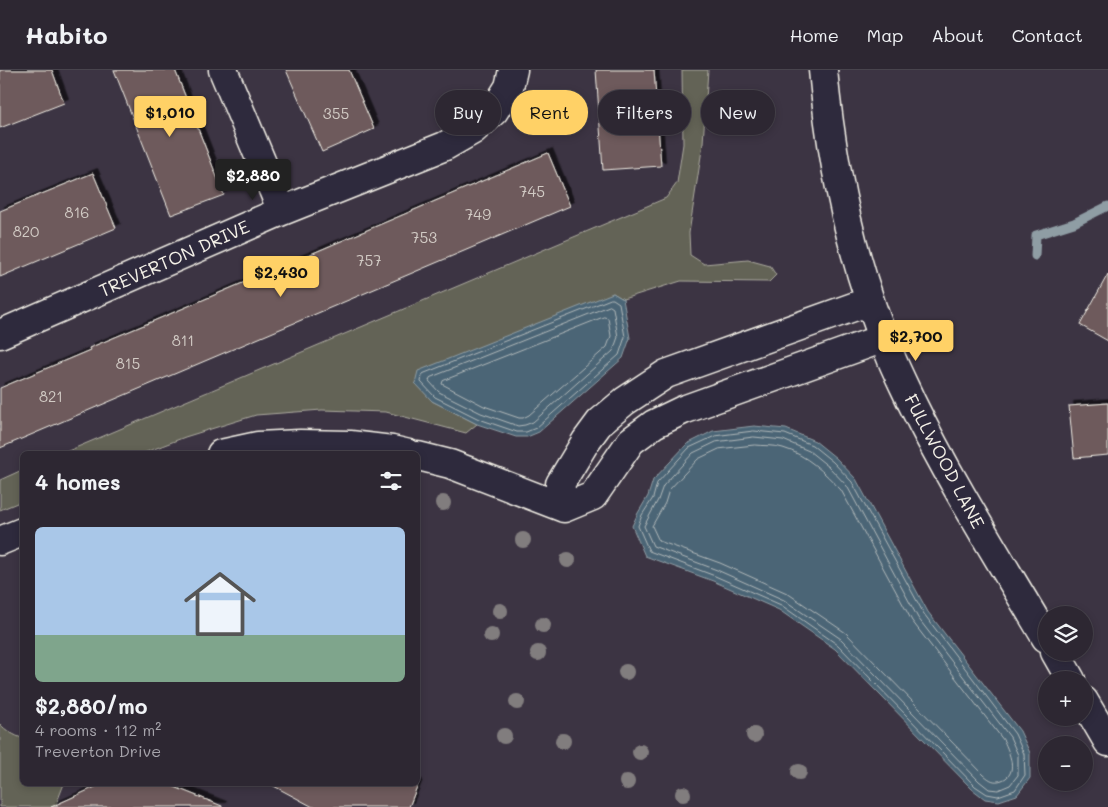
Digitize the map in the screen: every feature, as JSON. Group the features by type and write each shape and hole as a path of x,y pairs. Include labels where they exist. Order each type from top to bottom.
{"street":[{"path":"224,70 282,211"},
{"name":"TREVERTON DRIVE","path":"0,334 282,211 445,146 473,130 494,111 509,87 513,70"},
{"name":"FULLWOOD LANE","path":"823,70 826,105 853,245 870,301 892,361 937,453 1038,624"},
{"path":"564,508 560,484 586,441 600,422 646,386 666,374 870,301"},
{"path":"420,456 450,464 564,508 593,496 631,441 654,424 683,410 884,338"},
{"path":"235,451 258,446 300,444 350,445 396,451"},
{"path":"0,541 20,533"},
{"path":"1093,716 1108,742"}],"green space":[{"path":"682,70 708,70 707,90 701,90 701,135 704,135 689,233 690,255 704,264 748,260 770,266 776,275 769,282 681,281 623,299 613,293 432,401 477,424 466,433 386,412 322,410 256,415 185,437 149,451 68,451 666,198 677,183 683,135 691,135 691,90 682,90"},
{"path":"20,471 20,502 0,510 0,480"},
{"path":"0,724 20,737 20,786 63,786 55,807 0,807"}],"water":[{"path":"613,293 623,299 630,338 623,358 539,432 527,437 516,437 477,424 432,401 415,383 418,371"},
{"path":"754,426 786,429 815,441 836,458 856,479 928,612 1020,731 1030,753 1030,778 1017,795 999,801 985,799 972,789 835,649 779,610 713,581 645,556 632,526 648,496 653,480 687,444 713,431"}],"building":[{"path":"0,70 52,70 64,103 0,128"},
{"path":"114,70 175,70 224,195 171,215"},
{"path":"286,70 349,70 374,129 322,152"},
{"path":"596,70 654,70 655,90 598,90 598,99"},
{"path":"601,135 659,135 661,166 603,170"},
{"path":"548,153 570,206 0,448 0,388 90,350 89,348"},
{"path":"93,173 116,228 0,277 0,211"},
{"path":"1108,274 1108,341 1080,325"},
{"path":"1108,403 1108,455 1074,458 1069,406"},
{"path":"98,786 172,786 222,806 222,807 51,807"},
{"path":"274,786 417,786 409,807 313,807"}],"waterway":[{"path":"1035,256 1036,235 1074,223 1108,206"}]}
